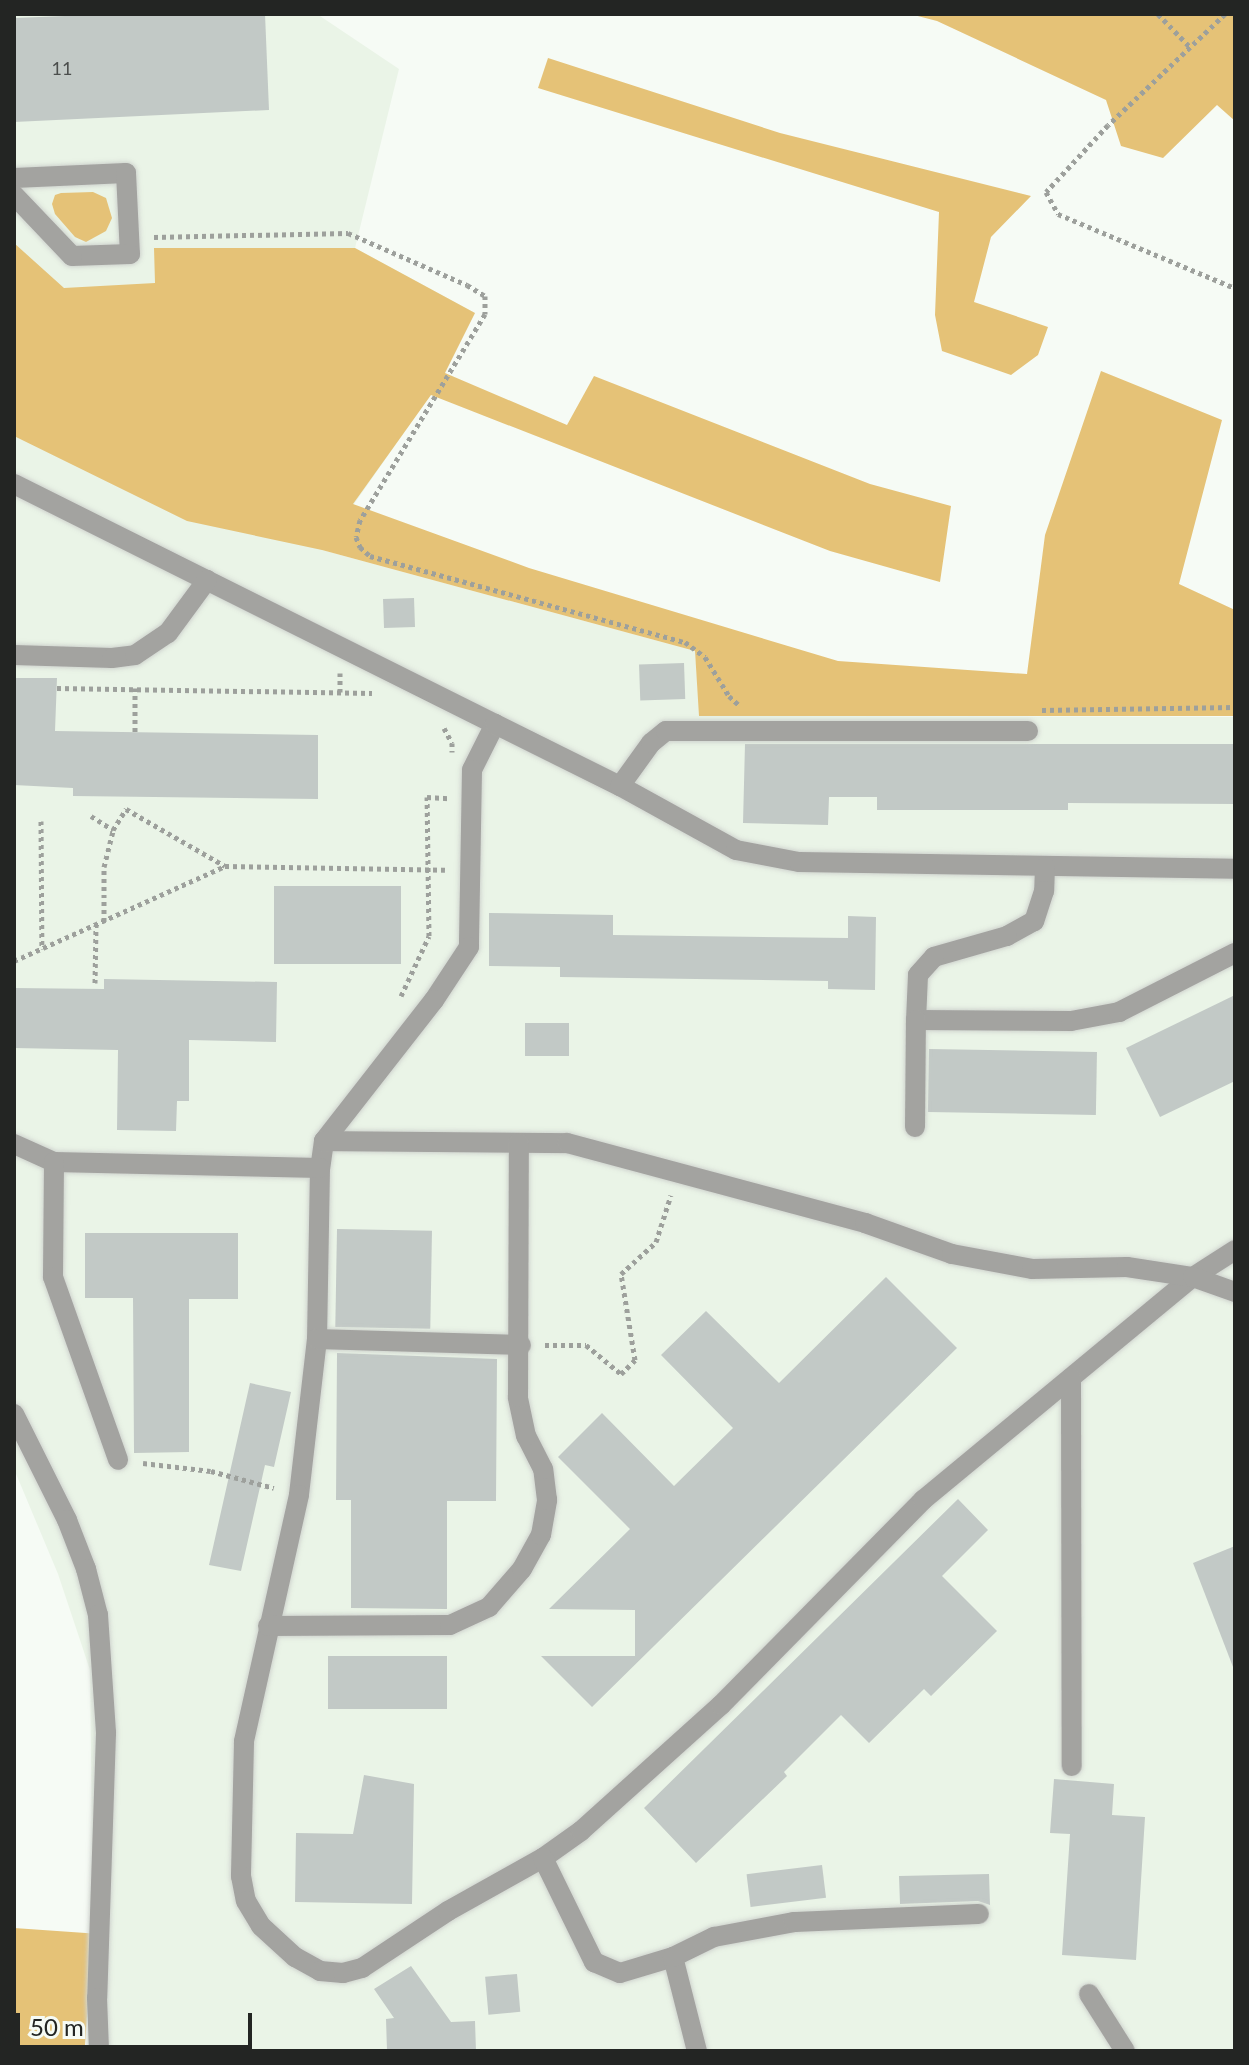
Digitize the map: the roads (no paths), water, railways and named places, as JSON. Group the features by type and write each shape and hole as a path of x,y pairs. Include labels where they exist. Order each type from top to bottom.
{"street":[{"path":"14,178 126,173 130,254 72,256 14,195"},
{"path":"14,484 620,786 736,850 799,862 1235,869"},
{"path":"14,655 112,658 135,655 168,633 207,580"},
{"path":"495,724 472,770 469,947 434,1000 324,1141 320,1168 317,1339 299,1495 244,1742 241,1876 246,1901 261,1926 295,1957 320,1971 343,1973 362,1968 448,1911 543,1858 581,1831 721,1705 923,1500 1193,1277 1235,1250"},
{"path":"620,786 651,743 666,731 1028,731"},
{"path":"915,1127 918,975 934,957 1007,936 1034,921 1044,891 1045,867"},
{"path":"916,1020 1071,1021 1119,1012 1235,953"},
{"path":"324,1141 567,1143 865,1223 952,1254 1032,1269 1127,1267 1193,1277 1235,1292"},
{"path":"268,1626 450,1625 489,1607 522,1569 541,1535 547,1500 543,1469 526,1436 518,1397 521,1345 519,1143"},
{"path":"14,1144 54,1162 320,1168"},
{"path":"54,1162 53,1277 118,1460"},
{"path":"317,1339 521,1345"},
{"path":"1071,1378 1072,1766"},
{"path":"14,1414 67,1520 86,1569 98,1615 106,1733 97,1998 99,2051"},
{"path":"543,1858 594,1962 620,1973 673,1957 714,1937 794,1922 979,1914"},
{"path":"673,1957 697,2051"},
{"path":"1089,1994 1125,2051"}]}
